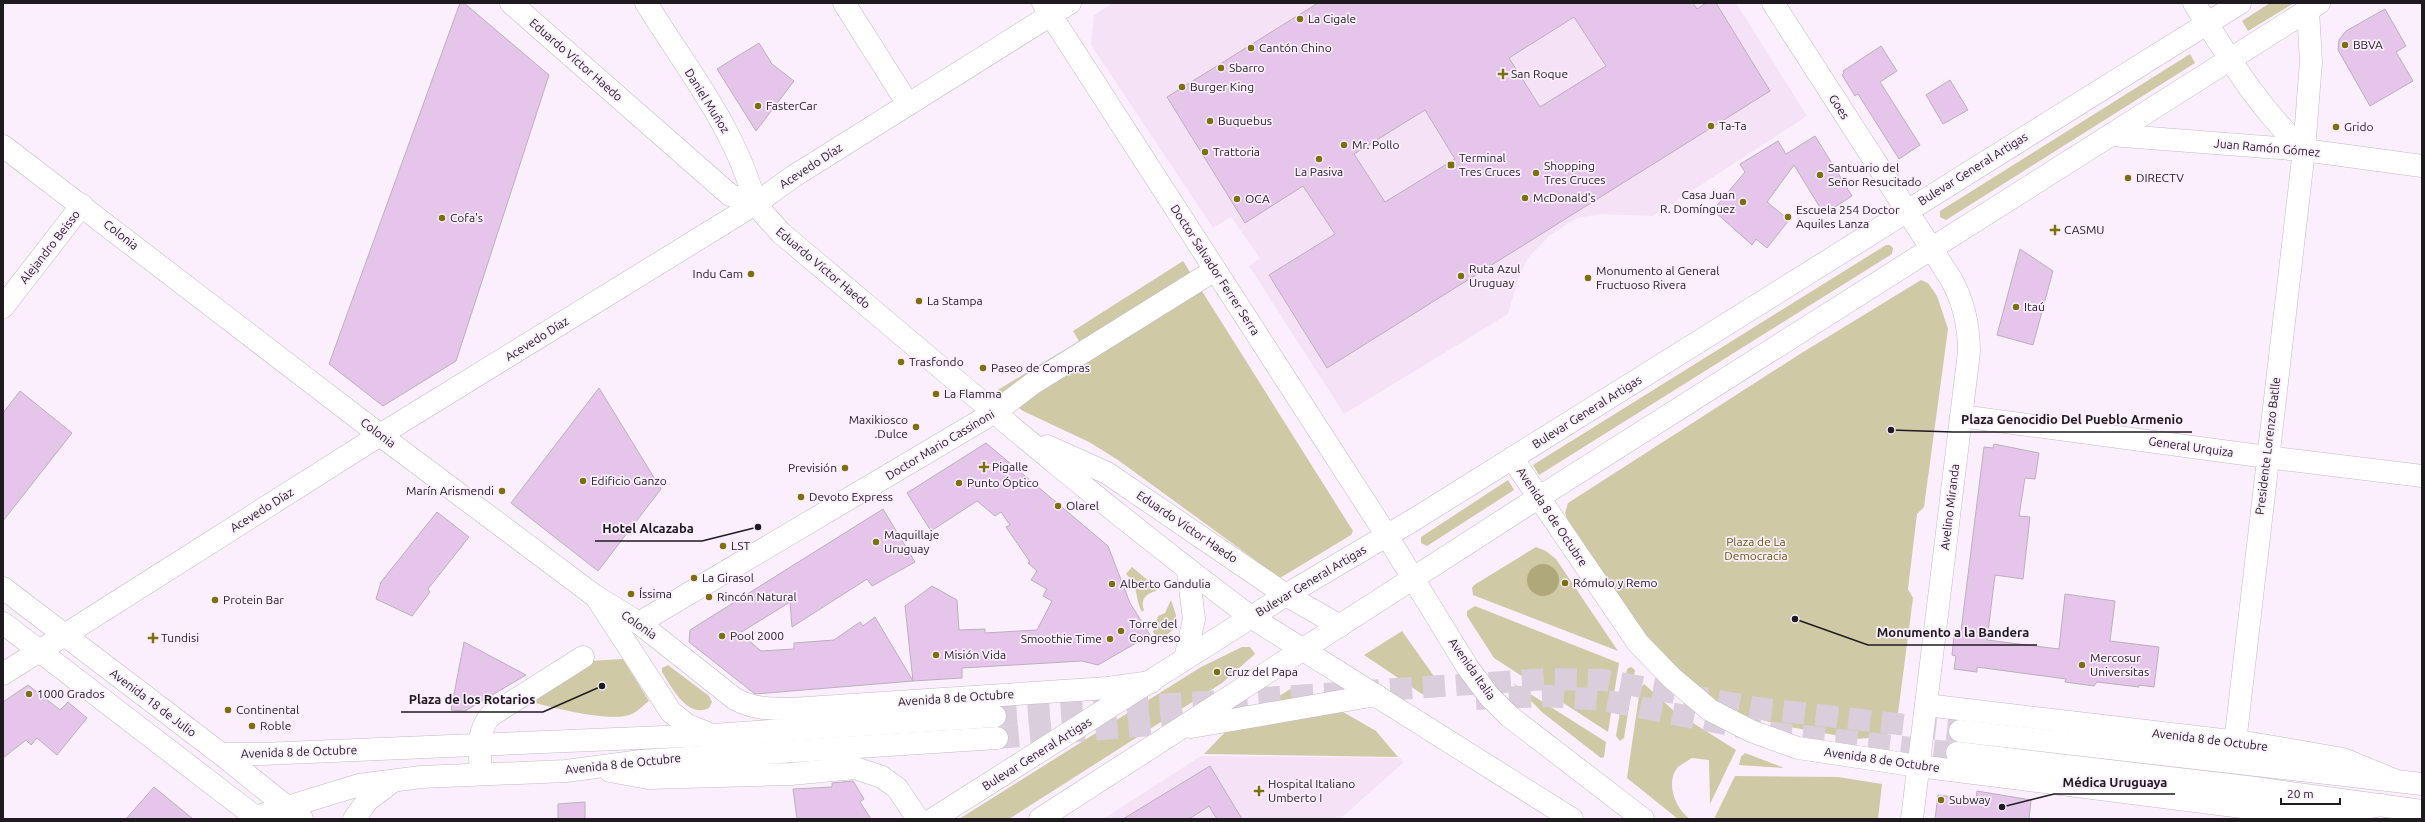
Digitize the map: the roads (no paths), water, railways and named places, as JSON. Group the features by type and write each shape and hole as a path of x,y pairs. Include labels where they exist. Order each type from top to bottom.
{"main road":[{"name":"Eduardo Víctor Haedo","path":"511,3 730,195 755,204 781,233 995,412 1188,571 1251,617"},
{"name":"Daniel Muñoz","path":"646,3 733,142 748,176 755,204"},
{"path":"844,3 908,104"},
{"name":"Acevedo Díaz","path":"3,674 380,436 755,204 794,176 908,104 1047,9 1070,3"},
{"name":"Goes","path":"1773,3 1906,211"},
{"path":"2194,3 2264,109 2304,150"},
{"name":"Bulevar General Artigas","path":"933,819 1151,682 1185,658 1512,458 2240,3"},
{"path":"1040,819 1184,728 1303,649 1414,580 1538,498 2111,135 2231,61 2314,7"},
{"name":"Presidente Lorenzo Batlle","path":"2234,742 2304,150 2314,7"},
{"name":"Doctor Salvador Ferrer Serra","path":"1047,9 1386,536"},
{"name":"Juan Ramón Gómez","path":"2111,135 2304,150 2422,166"},
{"name":"Colonia","path":"3,146 82,205 380,436 595,596 639,623 735,699 760,708"},
{"name":"Alejandro Beisso","path":"3,307 82,205"},
{"name":"Avelino Miranda","path":"1906,211 1959,293 1969,328 1969,352 1912,819"},
{"name":"Doctor Mario Cassinoni","path":"639,623 995,412 1032,384 1215,270"},
{"name":"General Urquiza","path":"1961,416 2422,476"},
{"name":"Eduardo Víctor Haedo","path":"1028,439 1107,473 1286,595 1340,626"},
{"name":"Avenida 8 de Octubre","path":"1512,458 1638,642 1672,678 1710,710 1751,731 1798,748 1918,766 2266,810 2330,814 2382,805"},
{"name":"Avenida Italia","path":"1386,536 1468,668 1489,696 1509,716 1643,819"},
{"path":"1185,658 1194,620 1188,571"},
{"name":"Avenida 18 de Julio","path":"3,588 64,636 221,754 295,813"},
{"name":"Avenida 8 de Octubre","path":"595,596 604,613 671,712 687,725 712,735"},
{"path":"1251,617 1572,819"},
{"path":"3,623 256,818"},
{"path":"481,774 480,745 483,724 490,716 583,657"},
{"name":"Avenida 8 de Octubre","path":"760,708 791,709 1081,690 1151,682"},
{"path":"1184,728 1376,695"},
{"name":"Avenida 8 de Octubre","path":"1926,705 2234,742 2342,759 2394,780"},
{"name":"Avenida 8 de Octubre","path":"221,754 712,735 995,716"},
{"name":"Avenida 8 de Octubre","path":"1960,731 2422,784"},
{"name":"Avenida 8 de Octubre","path":"256,818 295,813 359,785 421,777 594,768 641,761 997,738"},
{"name":"Avenida 8 de Octubre","path":"1957,753 2247,787 2422,810"},
{"path":"594,768 648,778 791,774 855,768 882,777 897,788 918,819"},
{"path":"354,819 368,800 394,780"}],"tunnel":[{"path":"995,716 1547,679 1604,680 1757,708 1960,731"},
{"path":"1476,699 1546,696 1603,700 1766,732 1957,753"},
{"path":"997,738 1197,721"}],"place":[{"name":"La Cigale","path":"1300,19"},
{"name":"BBVA","path":"2345,45"},
{"name":"Cantón Chino","path":"1251,48"},
{"name":"Sbarro","path":"1221,68"},
{"name":"San Roque","path":"1503,74"},
{"name":"Burger King","path":"1182,87"},
{"name":"FasterCar","path":"758,106"},
{"name":"Buquebus","path":"1210,121"},
{"name":"Ta-Ta","path":"1711,126"},
{"name":"Grido","path":"2336,127"},
{"name":"Mr. Pollo","path":"1344,145"},
{"name":"Trattoria","path":"1205,152"},
{"name":"La Pasiva","path":"1319,159"},
{"name":"Terminal Tres Cruces","path":"1451,165"},
{"name":"Shopping Tres Cruces","path":"1536,173"},
{"name":"Santuario del Señor Resucitado","path":"1820,175"},
{"name":"DIRECTV","path":"2128,178"},
{"name":"McDonald's","path":"1525,198"},
{"name":"OCA","path":"1237,199"},
{"name":"Casa Juan R. Domínguez","path":"1743,202"},
{"name":"Escuela 254 Doctor Aquiles Lanza","path":"1788,217"},
{"name":"Cofa's","path":"442,218"},
{"name":"CASMU","path":"2055,230"},
{"name":"Indu Cam","path":"751,274"},
{"name":"Ruta Azul Uruguay","path":"1461,276"},
{"name":"Monumento al General Fructuoso Rivera","path":"1588,278"},
{"name":"La Stampa","path":"919,301"},
{"name":"Itaú","path":"2016,307"},
{"name":"Trasfondo","path":"901,362"},
{"name":"Paseo de Compras","path":"983,368"},
{"name":"La Flamma","path":"936,394"},
{"name":"Maxikiosco .Dulce","path":"916,427"},
{"name":"Plaza Genocidio Del Pueblo Armenio","path":"1891,430"},
{"name":"Pigalle","path":"984,467"},
{"name":"Previsión","path":"845,468"},
{"name":"Edificio Ganzo","path":"583,481"},
{"name":"Punto Óptico","path":"959,483"},
{"name":"Marín Arismendi","path":"502,491"},
{"name":"Devoto Express","path":"801,497"},
{"name":"Olarel","path":"1058,506"},
{"name":"Hotel Alcazaba","path":"758,527"},
{"name":"Maquillaje Uruguay","path":"876,542"},
{"name":"LST","path":"723,546"},
{"name":"La Girasol","path":"694,578"},
{"name":"Rómulo y Remo","path":"1565,583"},
{"name":"Alberto Gandulia","path":"1112,584"},
{"name":"Íssima","path":"631,594"},
{"name":"Rincón Natural","path":"709,597"},
{"name":"Protein Bar","path":"215,600"},
{"name":"Monumento a la Bandera","path":"1795,619"},
{"name":"Torre del Congreso","path":"1121,631"},
{"name":"Pool 2000","path":"722,636"},
{"name":"Tundisi","path":"153,638"},
{"name":"Smoothie Time","path":"1110,639"},
{"name":"Misión Vida","path":"936,655"},
{"name":"Mercosur Universitas","path":"2082,665"},
{"name":"Cruz del Papa","path":"1217,672"},
{"name":"Plaza de los Rotarios","path":"602,686"},
{"name":"1000 Grados","path":"29,694"},
{"name":"Continental","path":"228,710"},
{"name":"Roble","path":"252,726"},
{"name":"Hospital Italiano Umberto I","path":"1259,791"},
{"name":"Subway","path":"1941,800"},
{"name":"Médica Uruguaya","path":"2002,807"}],"park label":[{"name":"Plaza de La Democracia","path":"1756,549"}]}
